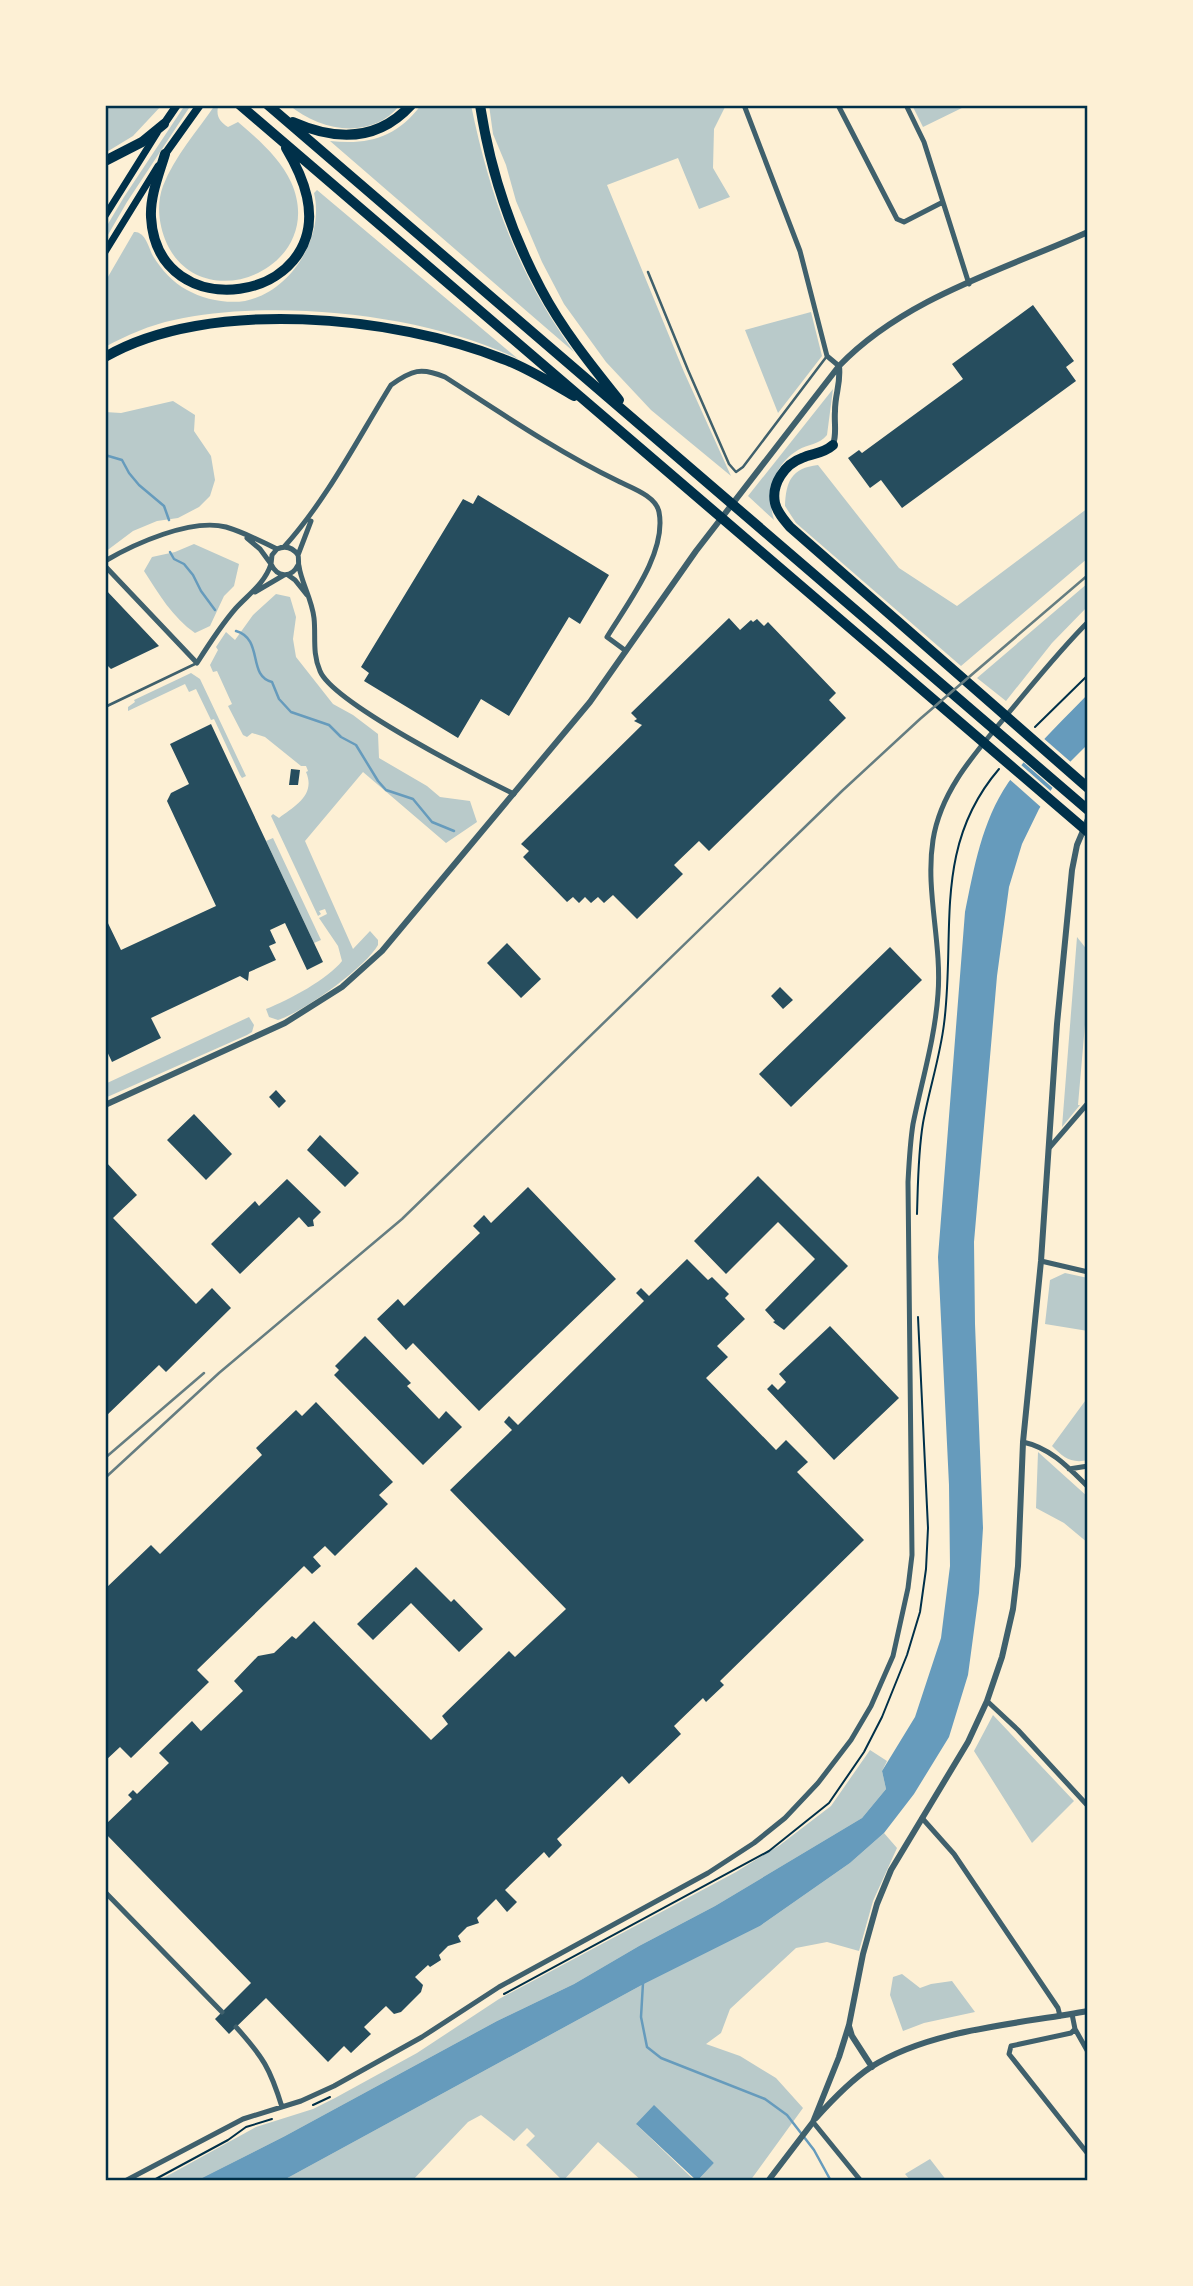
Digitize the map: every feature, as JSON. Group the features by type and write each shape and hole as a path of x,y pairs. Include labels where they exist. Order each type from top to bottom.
{"highway":[{"path":"240,105 1088,832"},
{"path":"268,105 1088,810"},
{"path":"284,118 322,133 355,135 386,127 411,105"},
{"path":"480,105 487,151 502,199 542,291 584,356 632,417"},
{"path":"105,161 142,142 164,124"},
{"path":"165,154 152,202 151,219 156,240 165,258 176,271 206,289 241,290 257,286 286,268 296,257 304,239 308,199 301,178 282,141"},
{"path":"105,356 141,339 179,328 216,322 255,320 348,324 433,338 505,359 590,405"},
{"path":"833,445 823,452 791,463 782,474 776,487 775,502 780,515 790,527 1088,788"}],"main road":[{"path":"105,216 177,105"},
{"path":"105,252 165,154 200,105"}],"street":[{"path":"744,105 800,251 827,356 839,366 836,435 833,445"},
{"path":"838,105 897,219 904,222 943,202"},
{"path":"906,105 923,142 969,284"},
{"path":"105,1105 276,1027 342,987 363,969 401,930 590,702 696,551 839,366 879,330 920,306 1088,232"},
{"path":"514,794 451,762 341,696 321,674 314,650 311,601 298,565 300,545 317,508 391,384 408,373 428,370 445,377 593,469 645,494 659,509 660,529 650,563 607,637 626,651"},
{"path":"284,547 317,508"},
{"path":"277,549 225,527 194,527 138,544 105,564 197,663 236,608 268,571 272,555 277,549 291,548 298,555"},
{"path":"242,533 260,549 277,573 295,580 311,601"},
{"path":"249,596 295,571 298,565"},
{"path":"125,2181 222,2128 334,2086 422,2037 499,1987 732,1859 785,1818 818,1783 851,1740 871,1706 893,1657 908,1588 912,1555 908,1182 913,1127 931,1045 939,992 931,870 933,839 942,806 957,777 1046,666 1088,622"},
{"path":"811,2124 839,2057 849,2025 863,1954 877,1903 891,1870 968,1742 987,1701 1002,1657 1013,1609 1018,1566 1023,1442 1041,1261 1057,1024 1072,870 1077,845 1088,819"},
{"path":"1049,1147 1088,1103"},
{"path":"1041,1261 1088,1272"},
{"path":"1023,1442 1051,1453 1088,1487"},
{"path":"1069,1469 1088,1466"},
{"path":"987,1701 1018,1730 1088,1806"},
{"path":"922,1818 954,1854 1058,2008 1060,2016"},
{"path":"105,1892 222,2012"},
{"path":"768,2181 836,2096 872,2067 892,2056 937,2038 1088,2011"},
{"path":"1072,2014 1075,2029 1088,2052"},
{"path":"849,2025 852,2036 872,2067"},
{"path":"236,2027 262,2056 273,2077 282,2107"},
{"path":"1075,2029 1071,2033 1011,2046 1009,2054 1088,2154"},
{"path":"811,2124 861,2181"}],"lane":[{"path":"648,272 729,464 736,472 743,467 827,356"},
{"path":"105,707 197,663"}],"path":[{"path":"1030,734 1048,712 1088,676"},
{"path":"917,1217 919,1144 941,1044 947,1002 948,905 952,872 961,837 972,810 982,790 1002,765"},
{"path":"505,1994 769,1851 829,1804 864,1752 908,1655 926,1569 927,1501 918,1314"},
{"path":"304,2109 334,2095"},
{"path":"152,2181 228,2140 246,2127 273,2119"}],"shaded area":[{"path":"105,105 162,105 133,136 105,153"},
{"path":"185,105 191,105 105,240 105,229"},
{"path":"215,105 223,123 228,127 238,122 275,157 291,182 298,212 293,238 278,259 257,273 233,280 207,279 185,267 167,244 159,215 161,193 168,175"},
{"path":"289,105 400,105 375,124 345,128 315,121"},
{"path":"421,105 471,105 487,172 509,234 537,294 574,352 330,141 357,142 381,137 402,125"},
{"path":"489,105 726,105 714,129 713,168 730,197 699,209 678,158 607,185 684,372 731,476 651,410 606,362 564,304 542,262 516,201 506,165 493,134"},
{"path":"912,105 968,105 923,127"},
{"path":"317,190 518,359 440,331 349,314 303,311 257,310 174,320 139,331 105,347 105,282 134,232 144,237 160,266 182,287 215,300 245,301 276,287 290,275 300,260 309,245 314,228 314,193"},
{"path":"811,312 822,356 778,413 745,330"},
{"path":"833,389 827,435 789,456 777,472 771,490 774,520 748,496"},
{"path":"173,401 195,415 194,431 211,456 215,480 210,496 199,507 178,518 157,521 133,531 105,552 105,412 121,413"},
{"path":"818,465 899,568 957,606 1088,508 1088,558 961,666 796,523 785,506 789,483 802,469"},
{"path":"194,544 239,564 234,586 224,596 210,626 195,633 173,613 144,571 152,557"},
{"path":"1088,583 1088,606 1052,643 1006,701 977,678"},
{"path":"276,594 290,597 296,617 293,639 296,657 333,704 378,734 379,758 427,786 440,797 470,801 477,822 446,843 363,772 305,841 353,949 370,931 378,940 378,945 333,988 278,1020 269,1017 266,1009 307,988 342,961 338,946 319,918 327,914 325,909 319,911 321,914 318,916 271,816 273,814 279,818 302,799 308,787 308,771 306,766 301,766 265,737 252,733 247,737 243,735 228,706 232,704 217,671 213,672 210,665 218,650 216,647 226,632 235,640 253,615"},
{"path":"191,673 200,679 246,776 242,778 240,775 214,719 211,720 196,689 189,692 185,684 128,711 134,700"},
{"path":"273,838 321,940 314,943 266,841"},
{"path":"1077,937 1088,951 1080,1105 1062,1127"},
{"path":"249,1017 254,1025 252,1032 247,1035 105,1098 105,1084"},
{"path":"1065,1273 1088,1278 1088,1331 1045,1324 1050,1280"},
{"path":"1088,1397 1088,1460 1072,1460 1052,1446"},
{"path":"1038,1452 1088,1497 1088,1543 1064,1523 1036,1508"},
{"path":"993,1715 1074,1801 1032,1843 974,1751"},
{"path":"870,1750 887,1761 882,1771 886,1789 862,1818 715,1906 574,1984 497,2021 285,2136 196,2181 158,2181 256,2127 313,2109 335,2098 417,2053 499,1999 736,1872 780,1845 831,1806"},
{"path":"884,1833 897,1848 873,1901 859,1951 827,1942 796,1948 730,2009 721,2033 706,2044 740,2056 776,2078 803,2108 750,2181 697,2181 714,2163 636,2124 695,2181 642,2181 598,2142 563,2181 526,2145 535,2136 527,2128 514,2141 481,2115 468,2122 412,2181 282,2181 640,1986 760,1926 850,1863"},
{"path":"902,1974 920,1988 952,1981 975,2012 924,2023 903,2031 890,1995 893,1977"},
{"path":"930,2159 947,2181 911,2181 905,2174"}],"water":[{"path":"1088,694 1088,744 1067,765 1039,809 1022,844 1009,887 997,976 974,1242 983,1528 979,1593 968,1675 949,1737 914,1794 884,1833 850,1863 760,1926 640,1986 282,2181 196,2181 497,2021 574,1984 715,1906 862,1818 886,1789 882,1771 915,1717 941,1638 950,1566 949,1485 938,1257 965,912 980,845 999,798 1026,760"},
{"path":"654,2105 714,2163 697,2181 636,2124"}],"pier":[{"path":"1042,737 1073,764 1055,790 1022,761"},
{"path":"1020,764 1053,793 1043,809 1008,778"}],"building":[{"path":"1033,305 1074,361 1066,367 1076,381 902,508 881,480 870,488 848,458 859,450 862,453 963,379 952,364"},
{"path":"478,495 609,575 580,624 569,617 509,716 481,699 458,738 364,681 369,673 361,667 463,499 473,504"},
{"path":"105,589 159,646 111,669 105,663"},
{"path":"729,618 740,630 751,620 753,622 757,619 764,626 768,622 836,693 829,700 846,718 709,851 699,841 674,865 683,874 637,919 613,895 604,903 598,897 591,903 585,897 579,903 573,897 567,902 523,857 529,851 521,844 642,725 634,721 637,719 631,713"},
{"path":"211,724 323,962 307,970 285,923 270,930 276,943 269,946 276,960 249,972 248,981 240,976 151,1018 161,1038 112,1062 105,1047 105,917 121,950 216,906 167,801 171,793 189,784 170,744"},
{"path":"291,769 300,770 298,785 289,785"},
{"path":"507,943 541,979 521,998 487,963"},
{"path":"890,947 922,980 791,1107 759,1074"},
{"path":"780,987 793,1000 783,1009 771,996"},
{"path":"276,1090 286,1101 279,1108 269,1097"},
{"path":"194,1114 232,1154 206,1180 167,1140"},
{"path":"320,1135 359,1173 345,1187 307,1150"},
{"path":"105,1161 137,1195 113,1218 196,1304 212,1288 231,1308 166,1372 159,1365 105,1417"},
{"path":"758,1176 848,1266 784,1330 773,1322 775,1321 765,1310 815,1259 778,1222 726,1274 694,1241"},
{"path":"287,1179 321,1212 313,1220 314,1226 308,1227 299,1217 240,1274 211,1244 255,1201 259,1206"},
{"path":"528,1187 616,1279 479,1411 413,1343 406,1350 377,1319 398,1299 404,1306 480,1233 473,1226 484,1215 491,1223"},
{"path":"687,1259 708,1280 712,1277 729,1294 725,1298 745,1319 717,1346 728,1357 706,1378 776,1450 786,1440 808,1462 797,1472 864,1540 720,1681 724,1685 706,1702 703,1698 674,1726 681,1734 629,1784 622,1776 557,1839 562,1845 549,1858 544,1852 505,1890 517,1902 507,1912 496,1899 477,1918 479,1923 467,1927 458,1936 461,1942 448,1946 439,1955 441,1960 430,1967 428,1965 415,1977 423,1985 421,1992 401,2012 394,2014 386,2006 364,2027 371,2034 351,2053 344,2046 328,2062 266,1998 229,2034 215,2019 251,1983 105,1833 105,1825 132,1799 128,1795 133,1790 137,1794 169,1763 159,1753 192,1721 201,1731 243,1691 234,1681 258,1656 274,1653 292,1636 296,1639 314,1621 431,1740 448,1724 442,1716 509,1651 515,1657 566,1609 450,1490 512,1430 504,1422 509,1416 518,1425 644,1301 636,1293 641,1288 649,1296"},
{"path":"830,1326 899,1398 834,1460 767,1389 772,1384 778,1390 786,1382 779,1374"},
{"path":"365,1336 411,1383 407,1386 439,1419 446,1411 462,1427 423,1465 334,1375 339,1370 335,1366"},
{"path":"316,1402 393,1482 379,1495 388,1504 335,1556 325,1546 313,1557 321,1566 312,1574 304,1566 197,1670 209,1682 131,1758 120,1747 105,1761 105,1589 151,1545 160,1554 262,1455 256,1448 296,1410 302,1416"},
{"path":"416,1567 451,1602 454,1599 483,1629 459,1652 411,1603 373,1640 357,1624"}],"waterway":[{"path":"105,455 122,460 139,485 164,506 169,520"},
{"path":"170,552 174,559 184,564 193,575 215,610"},
{"path":"236,631 245,635 250,642 260,673 272,682 279,699 291,712 329,725 341,737 356,745 386,790 413,799 432,822 454,831"},
{"path":"643,1983 641,2017 647,2047 661,2058 765,2099 787,2115 814,2150 831,2181"}],"railway":[{"path":"105,1478 219,1373 402,1219 842,791 920,719 1088,575"},
{"path":"105,1458 204,1373"}]}
